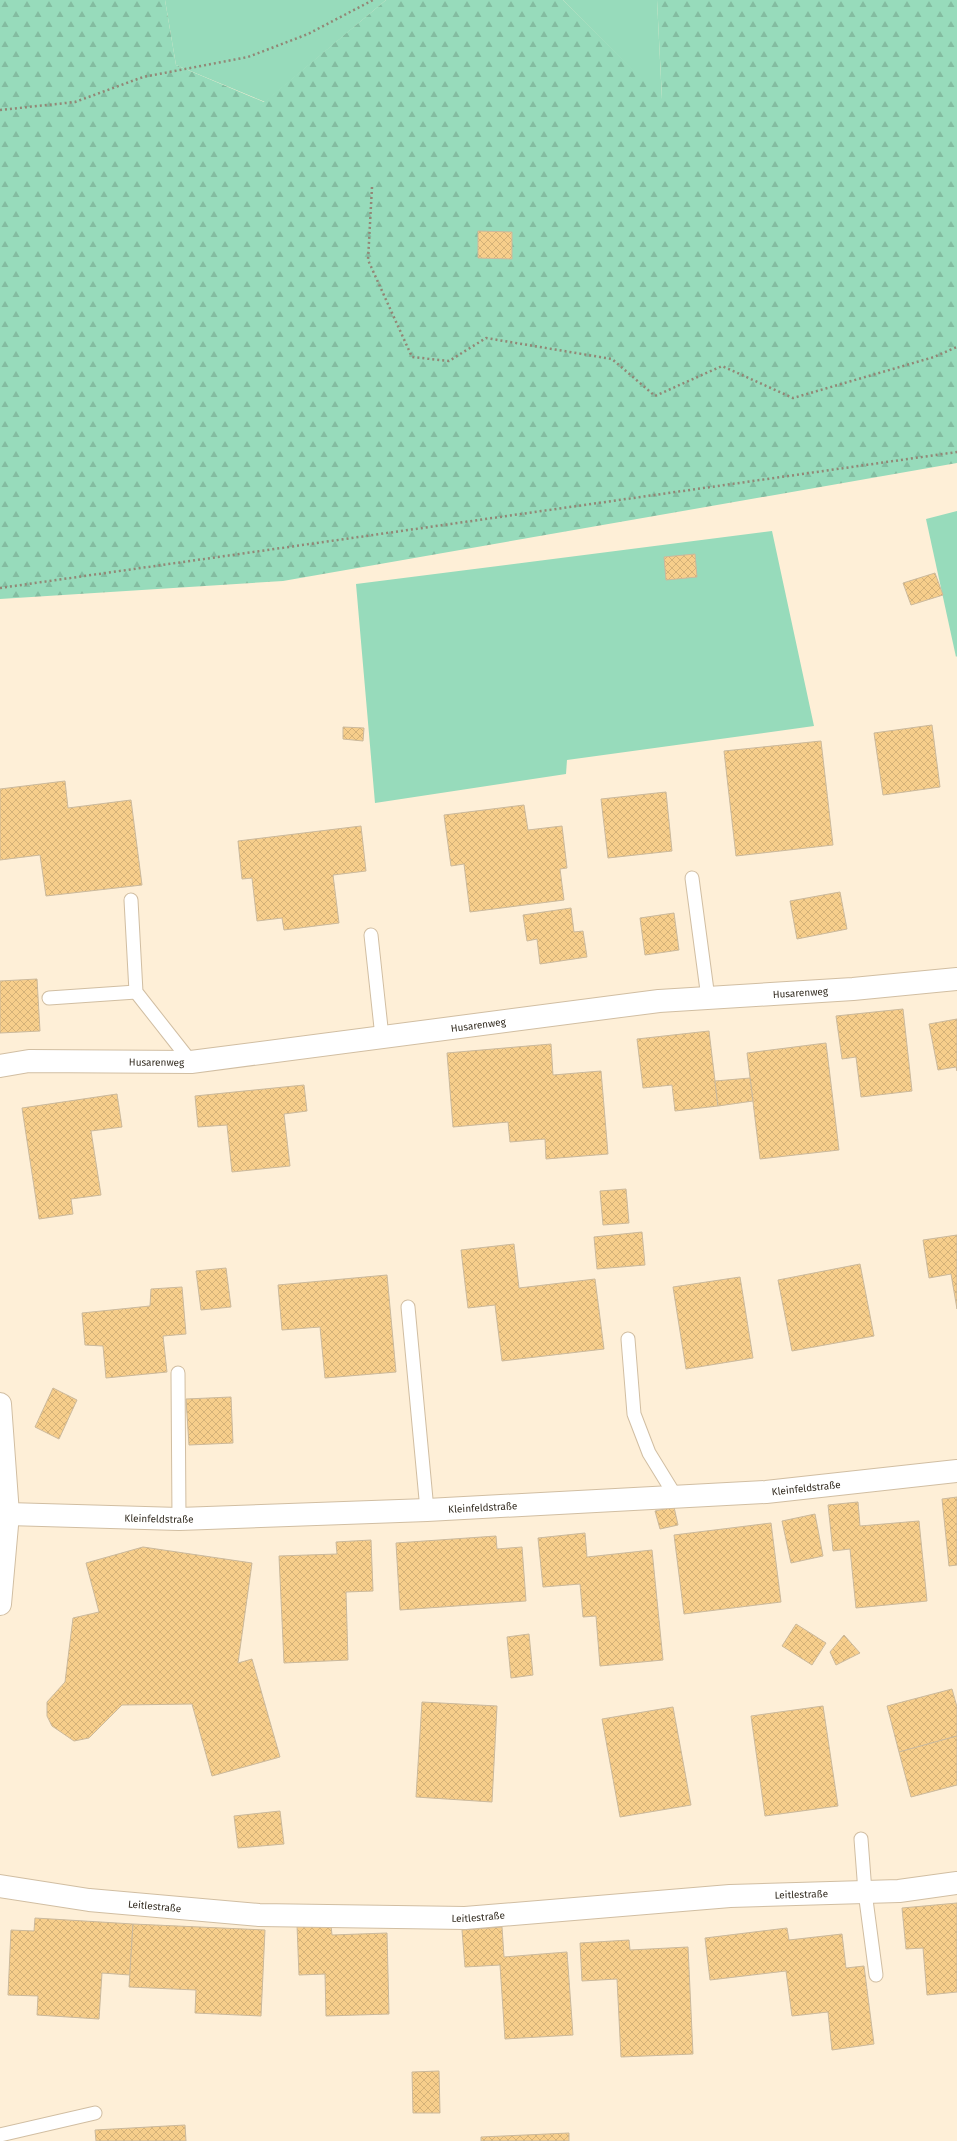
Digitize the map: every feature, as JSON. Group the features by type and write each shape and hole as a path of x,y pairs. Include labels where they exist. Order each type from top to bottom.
{"street":[{"name":"Husarenweg","path":"0,1066 29,1061 191,1062 659,1001 853,989 957,979"},
{"path":"0,1404 8,1514 0,1604"},
{"name":"Kleinfeldstraße","path":"8,1514 179,1519 427,1510 766,1492 957,1471"},
{"name":"Leitlestraße","path":"0,1886 89,1900 259,1915 465,1918 730,1896 899,1891 957,1883"}],"lane":[{"path":"692,878 708,998"},
{"path":"131,900 136,992 191,1062"},
{"path":"371,935 382,1037"},
{"path":"49,998 136,992"},
{"path":"408,1307 427,1510"},
{"path":"628,1339 634,1414 649,1453 676,1497"},
{"path":"178,1373 179,1519"},
{"path":"861,1839 865,1892 876,1975"},
{"path":"0,2135 96,2113"}],"path":[{"path":"0,110 75,102 143,77 248,57 308,34 373,0"},
{"path":"372,188 368,260 412,357 449,362 486,338 612,359 655,396 722,366 793,398 934,357 957,347"},
{"path":"0,588 957,452"}],"green space":[{"path":"0,0 165,0 176,65 264,102 386,0 563,0 662,99 657,0 957,0 957,463 283,581 0,599"},
{"path":"165,0 386,0 265,102 176,65"},
{"path":"563,0 657,0 662,100"},
{"path":"957,511 957,656 956,657 926,519"},
{"path":"772,531 814,726 567,760 566,774 375,803 356,584"}],"building":[{"path":"478,231 512,232 512,259 478,258"},
{"path":"695,554 697,577 666,580 664,557"},
{"path":"935,573 943,595 911,605 903,583"},
{"path":"932,725 940,787 883,795 874,733"},
{"path":"343,727 364,728 363,741 343,739"},
{"path":"821,741 833,845 736,856 724,751"},
{"path":"65,781 68,808 131,800 142,885 46,896 40,855 0,860 0,789"},
{"path":"666,792 672,851 608,858 601,799"},
{"path":"524,805 528,830 562,826 567,868 560,869 564,900 470,912 464,864 451,866 444,815"},
{"path":"361,826 366,871 333,875 339,923 284,930 282,918 257,921 252,878 242,879 238,841"},
{"path":"840,892 847,929 797,939 790,901"},
{"path":"571,908 574,932 583,931 587,957 540,964 537,939 527,941 523,915"},
{"path":"674,913 679,950 645,955 640,918"},
{"path":"37,979 40,1031 0,1033 0,981"},
{"path":"903,1009 912,1091 861,1097 856,1057 842,1059 836,1016"},
{"path":"957,1019 957,1071 956,1067 938,1070 929,1024"},
{"path":"709,1031 718,1106 675,1111 672,1085 643,1088 637,1039"},
{"path":"826,1043 839,1150 760,1159 747,1053"},
{"path":"551,1044 553,1075 601,1071 608,1154 546,1159 545,1139 510,1142 508,1122 453,1127 447,1053"},
{"path":"750,1078 753,1101 718,1106 715,1081"},
{"path":"304,1085 307,1111 284,1114 290,1166 232,1172 227,1125 198,1127 195,1096"},
{"path":"117,1094 122,1127 91,1131 101,1195 71,1199 73,1214 39,1219 22,1108"},
{"path":"626,1189 629,1223 603,1225 600,1191"},
{"path":"642,1232 645,1265 597,1269 594,1237"},
{"path":"957,1235 957,1309 951,1274 929,1278 923,1240"},
{"path":"514,1244 519,1288 595,1279 604,1349 502,1361 495,1305 468,1308 461,1250"},
{"path":"860,1264 874,1336 792,1351 778,1280"},
{"path":"226,1268 231,1307 201,1310 196,1271"},
{"path":"387,1275 396,1372 325,1378 320,1327 282,1330 278,1285"},
{"path":"740,1277 753,1358 686,1369 673,1287"},
{"path":"182,1287 186,1334 163,1336 167,1372 106,1378 103,1346 85,1345 82,1313 150,1306 151,1289"},
{"path":"53,1388 77,1400 59,1439 35,1427"},
{"path":"231,1397 233,1443 189,1445 186,1399"},
{"path":"957,1497 957,1565 949,1566 942,1499"},
{"path":"858,1502 860,1526 919,1521 927,1601 856,1608 850,1549 833,1551 828,1505"},
{"path":"674,1507 678,1525 660,1529 655,1511"},
{"path":"815,1514 823,1556 791,1563 782,1521"},
{"path":"771,1523 781,1602 684,1614 674,1535"},
{"path":"585,1533 587,1557 652,1550 663,1660 600,1666 596,1616 583,1617 580,1584 543,1587 538,1538"},
{"path":"496,1536 497,1549 522,1547 526,1601 400,1610 396,1543"},
{"path":"371,1540 373,1591 346,1592 348,1660 284,1663 279,1556 337,1554 336,1542"},
{"path":"143,1547 252,1563 238,1663 252,1659 280,1757 212,1776 192,1704 122,1705 89,1738 74,1741 52,1726 47,1716 47,1702 65,1682 73,1618 99,1612 86,1563"},
{"path":"796,1624 826,1643 812,1665 782,1646"},
{"path":"529,1634 533,1675 511,1678 507,1637"},
{"path":"844,1635 860,1653 836,1665 830,1652"},
{"path":"952,1689 957,1707 957,1736 899,1752 887,1706"},
{"path":"422,1702 497,1706 492,1802 416,1797"},
{"path":"823,1706 838,1806 765,1816 751,1716"},
{"path":"673,1707 691,1805 620,1817 602,1719"},
{"path":"957,1736 957,1785 911,1797 899,1752"},
{"path":"280,1811 284,1844 238,1848 234,1816"},
{"path":"957,1903 957,1992 927,1995 923,1948 906,1949 902,1908"},
{"path":"35,1918 133,1924 130,1975 102,1973 99,2019 37,2015 38,1996 8,1995 11,1930 34,1931"},
{"path":"133,1924 265,1930 261,2016 195,2013 196,1990 129,1987"},
{"path":"297,1925 331,1925 332,1935 387,1933 389,2014 326,2016 325,1974 299,1975"},
{"path":"502,1927 504,1957 567,1952 573,2035 505,2039 500,1965 465,1967 462,1930"},
{"path":"787,1928 789,1940 842,1934 846,1968 864,1966 874,2044 832,2050 828,2012 792,2016 786,1971 710,1980 705,1938"},
{"path":"629,1940 630,1950 688,1947 693,2054 621,2057 617,1979 582,1981 580,1943"},
{"path":"439,2071 440,2113 413,2113 412,2072"},
{"path":"185,2125 186,2141 96,2141 95,2130"},
{"path":"569,2133 569,2141 481,2141 481,2137"}]}
